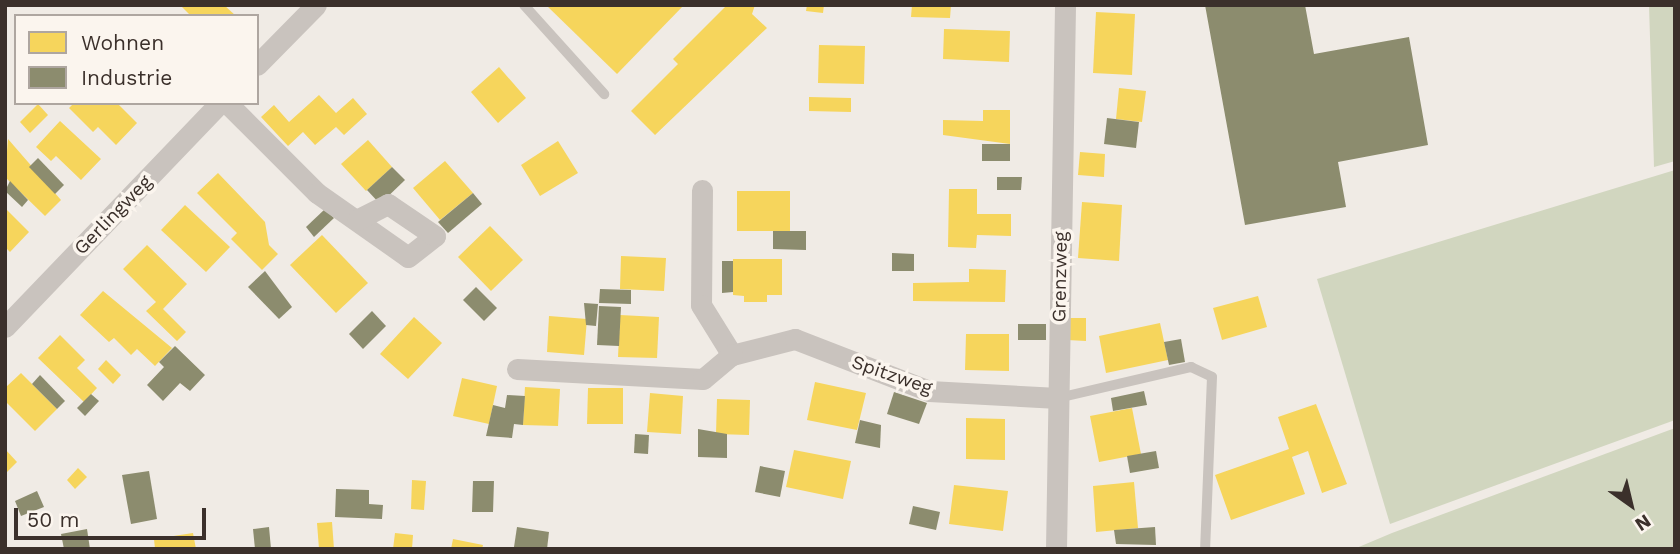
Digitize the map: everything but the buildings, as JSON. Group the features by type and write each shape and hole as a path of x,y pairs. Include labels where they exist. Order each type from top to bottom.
{"street":[{"path":"259,63 316,5"},
{"name":"Grenzweg","path":"1056,549 1065,5"},
{"name":"Gerlingweg","path":"5,327 218,105"},
{"path":"229,105 317,193 358,219"},
{"path":"702,190 701,305 732,355"},
{"name":"Spitzweg","path":"517,369 703,379 732,355 795,339 929,391 1058,398"}],"lane":[{"path":"524,5 604,94"},
{"path":"1058,398 1191,367 1212,377 1205,549"}],"green space":[{"path":"1649,5 1675,5 1675,161 1654,167"},
{"path":"1675,170 1675,420 1390,524 1317,279"},
{"path":"1675,428 1675,549 1354,549 1392,533"}]}
